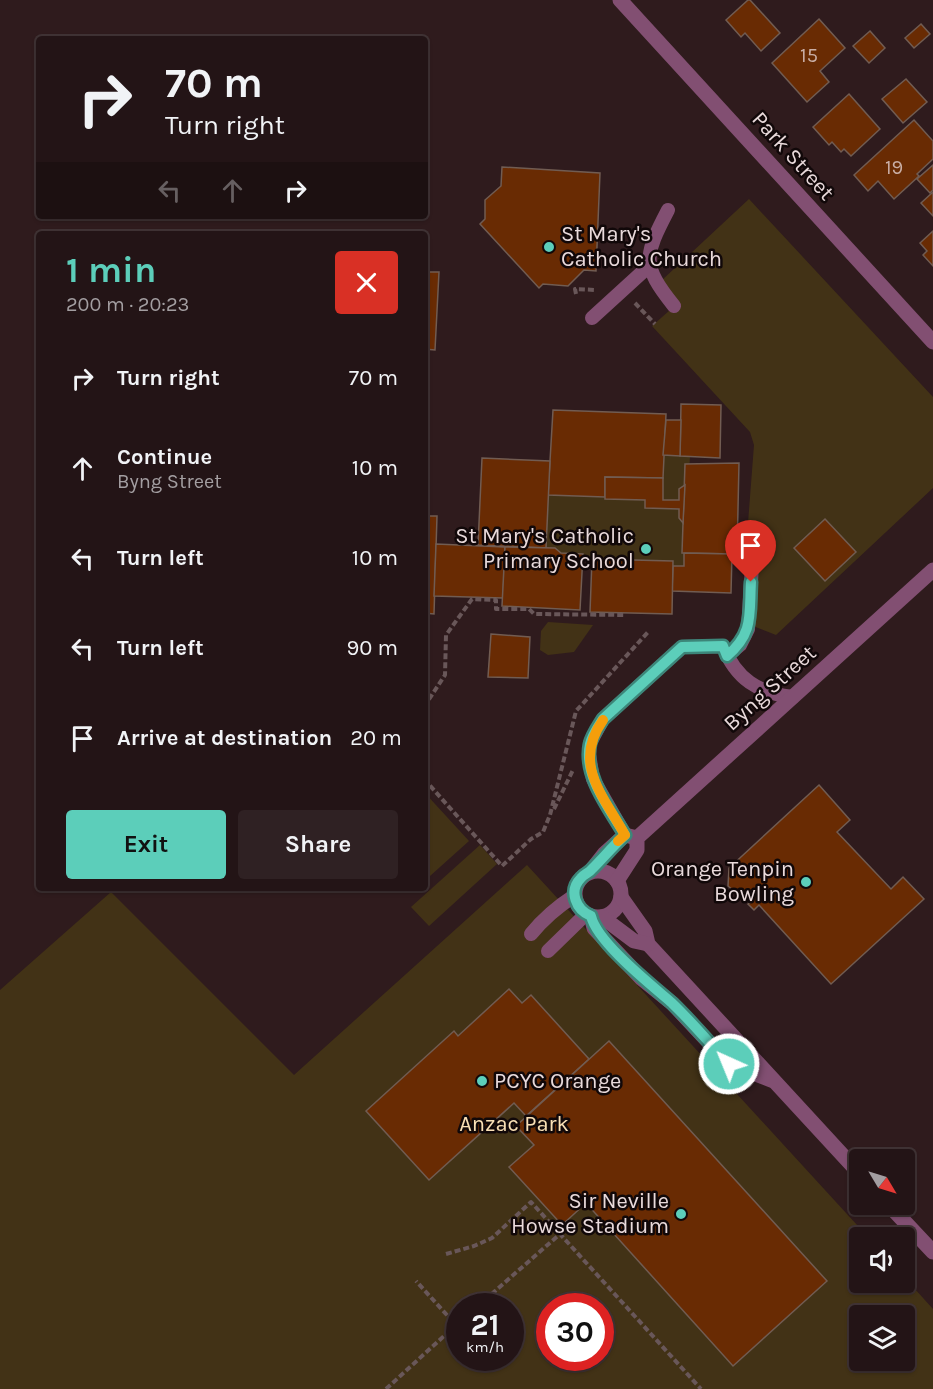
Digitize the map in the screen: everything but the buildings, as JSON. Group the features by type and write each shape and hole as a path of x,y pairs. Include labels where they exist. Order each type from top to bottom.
{"street":[{"name":"Park Street","path":"620,0 933,342"},
{"name":"Byng Street","path":"590,872 605,854 631,837 793,697 933,570"},
{"name":"Byng Street","path":"617,881 637,850 631,837"},
{"path":"593,916 616,908 621,897 617,881 608,873 597,871 585,874 577,884 574,896 576,903 593,916 634,941 648,944"},
{"path":"621,897 645,931 648,944 849,1162"},
{"path":"593,916 594,928 642,979 673,1004 729,1064 771,1080"},
{"path":"898,1215 933,1252"}],"lane":[{"path":"668,210 650,253 649,266 657,285 674,306"},
{"path":"592,318 649,266"},
{"path":"727,656 740,645 748,630 754,534"},
{"path":"631,837 593,779 589,754 590,743 603,719 682,647 723,646 727,656 740,673 759,689 772,694 793,697"},
{"path":"531,934 543,919 574,896"},
{"path":"548,951 593,916"}],"path":[{"path":"576,294 575,289 603,290"},
{"path":"628,295 655,324"},
{"path":"428,701 445,675 446,635 472,599 496,600 496,609 529,609 534,614 626,615"},
{"path":"428,783 502,866 531,839 543,832 550,815 576,711 649,631"},
{"path":"446,1254 492,1238 531,1202 702,1389"},
{"path":"493,1293 560,1234"},
{"path":"416,1281 446,1312"},
{"path":"386,1389 446,1335"}],"green space":[{"path":"749,199 933,397 933,488 776,635 753,626 757,546 764,532 747,536 754,445 750,432 652,326 679,302 661,281"},
{"path":"663,455 690,456 684,566 673,566 672,561 583,559 583,554 561,553 555,548 546,548 548,495 605,497 663,478"},
{"path":"548,622 593,625 574,652 548,655 540,650 541,631"},
{"path":"428,796 469,841 430,876 428,874"},
{"path":"480,845 497,864 429,926 411,907"},
{"name":"Anzac Park","path":"527,865 859,1227 849,1227 849,1293 915,1293 915,1289 933,1309 933,1389 0,1389 0,990 111,892 294,1075"}],"slow traffic":[{"path":"603,720 590,743 590,765 593,779 625,835 618,841"}],"place":[{"name":"St Mary's Catholic Church","path":"549,247"},
{"name":"St Mary's Catholic Primary School","path":"646,549"},
{"name":"Orange Tenpin Bowling","path":"806,882"},
{"name":"PCYC Orange","path":"482,1081"},
{"name":"Sir Neville Howse Stadium","path":"681,1214"}],"route":[{"path":"729,1064 673,1004 642,979 594,928 591,916 580,909 574,896 580,879 590,872 625,835 593,779 589,754 590,743 596,729 603,719 682,647 723,646 727,656 740,645 748,630 751,582"}]}
